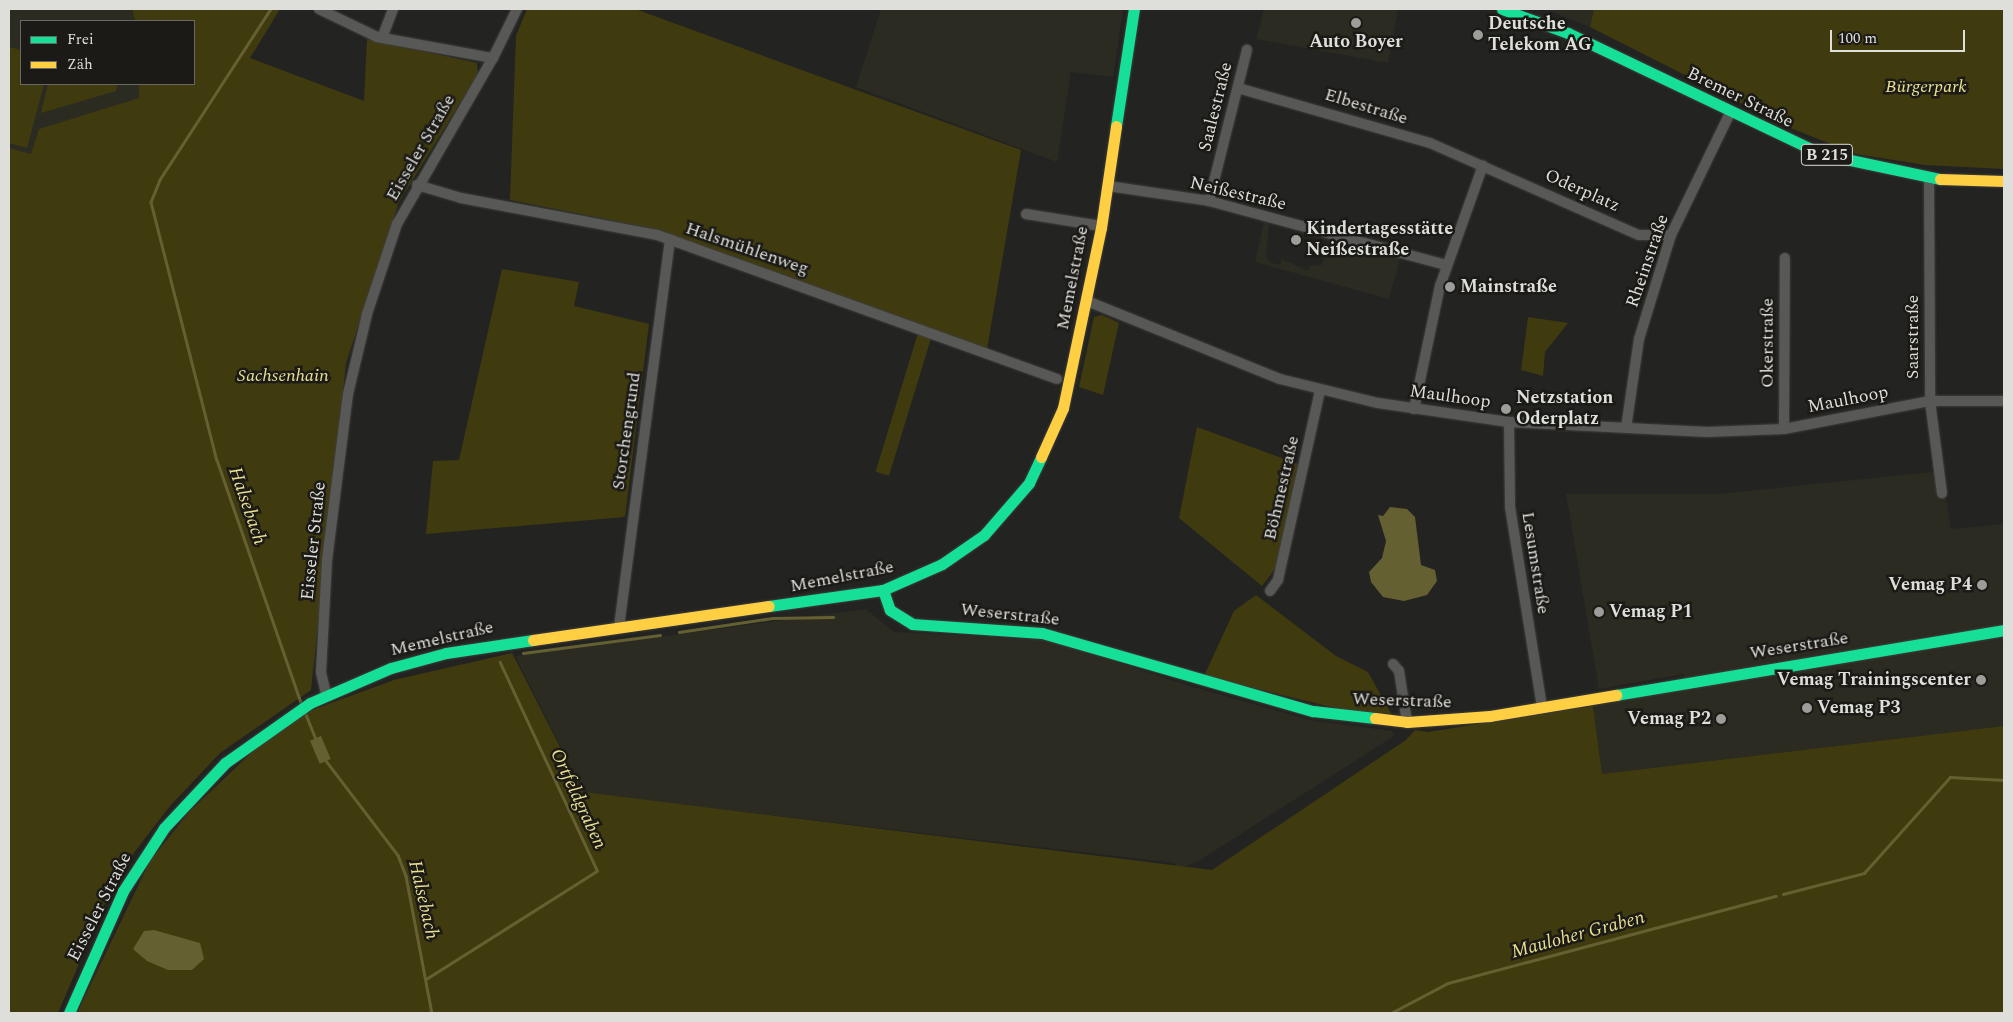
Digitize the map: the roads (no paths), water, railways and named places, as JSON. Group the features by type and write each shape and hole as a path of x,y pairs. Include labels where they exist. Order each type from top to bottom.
{"street":[{"path":"319,9 382,38 494,58"},
{"path":"382,38 393,9"},
{"name":"Eisseler Straße","path":"69,1013 123,891 164,828 225,763 310,702 326,694 321,672 327,560 348,394 381,268 417,185 494,58 517,9"},
{"name":"Memelstraße","path":"326,694 391,668 446,653 883,590 914,579 970,545 997,521 1029,482 1064,408 1101,226 1134,9"},
{"name":"Bremer Straße","path":"1502,9 1606,50 1730,113 1822,154 1929,179 2004,181"},
{"name":"Saalestraße","path":"1209,201 1247,50"},
{"name":"Elbestraße","path":"1238,88 1430,143 1482,165"},
{"name":"Rheinstraße","path":"1626,428 1639,339 1671,235 1730,113"},
{"path":"1414,409 1446,265 1482,165"},
{"name":"Oderplatz","path":"1482,165 1639,235 1671,235"},
{"name":"Saarstraße","path":"1929,179 1930,401 1942,493"},
{"name":"Halsmühlenweg","path":"417,185 461,198 619,225 670,239 1057,379"},
{"name":"Neißestraße","path":"1108,186 1209,201 1446,265"},
{"path":"1026,214 1101,226"},
{"name":"Storchengrund","path":"619,627 670,239"},
{"name":"Okerstraße","path":"1784,429 1785,258"},
{"name":"Maulhoop","path":"1087,301 1241,367 1320,390 1414,409 1509,422 1707,432 1784,429 1930,401 2004,401"},
{"name":"Böhmestraße","path":"1270,591 1278,580 1320,390"},
{"name":"Lesumstraße","path":"1509,422 1508,484 1542,707"},
{"name":"Weserstraße","path":"883,590 890,610 912,624 1042,633 1313,711 1407,722 1436,723 1542,707 2004,630"},
{"path":"1393,664 1399,671 1407,722"}],"waterway":[{"name":"Halsebach","path":"271,9 160,180 151,202 217,460 301,702"},
{"name":"Ortfeldgraben","path":"679,632 773,618 833,617"},
{"name":"Ortfeldgraben","path":"523,653 660,635"},
{"name":"Ortfeldgraben","path":"426,979 597,871 500,663"},
{"name":"Halsebach","path":"305,712 316,739"},
{"name":"Halsebach","path":"324,758 398,855 406,876 432,1013"},
{"name":"Mauloher Graben","path":"1783,894 1864,873 1950,777 2004,780"},
{"name":"Mauloher Graben","path":"1391,1013 1448,983 1776,896"}],"place":[{"name":"Auto Boyer","path":"1356,23"},
{"name":"Deutsche Telekom AG","path":"1478,35"},
{"name":"Kindertagesstätte Neißestraße","path":"1296,240"},
{"name":"Mainstraße","path":"1450,287"},
{"name":"Netzstation Oderplatz","path":"1506,409"},
{"name":"Vemag P4","path":"1982,585"},
{"name":"Vemag P1","path":"1599,612"},
{"name":"Vemag Trainingscenter","path":"1981,680"},
{"name":"Vemag P3","path":"1807,708"},
{"name":"Vemag P2","path":"1721,719"}],"park label":[{"name":"Bürgerpark","path":"1926,87"},
{"name":"Sachsenhain","path":"283,376"}]}
